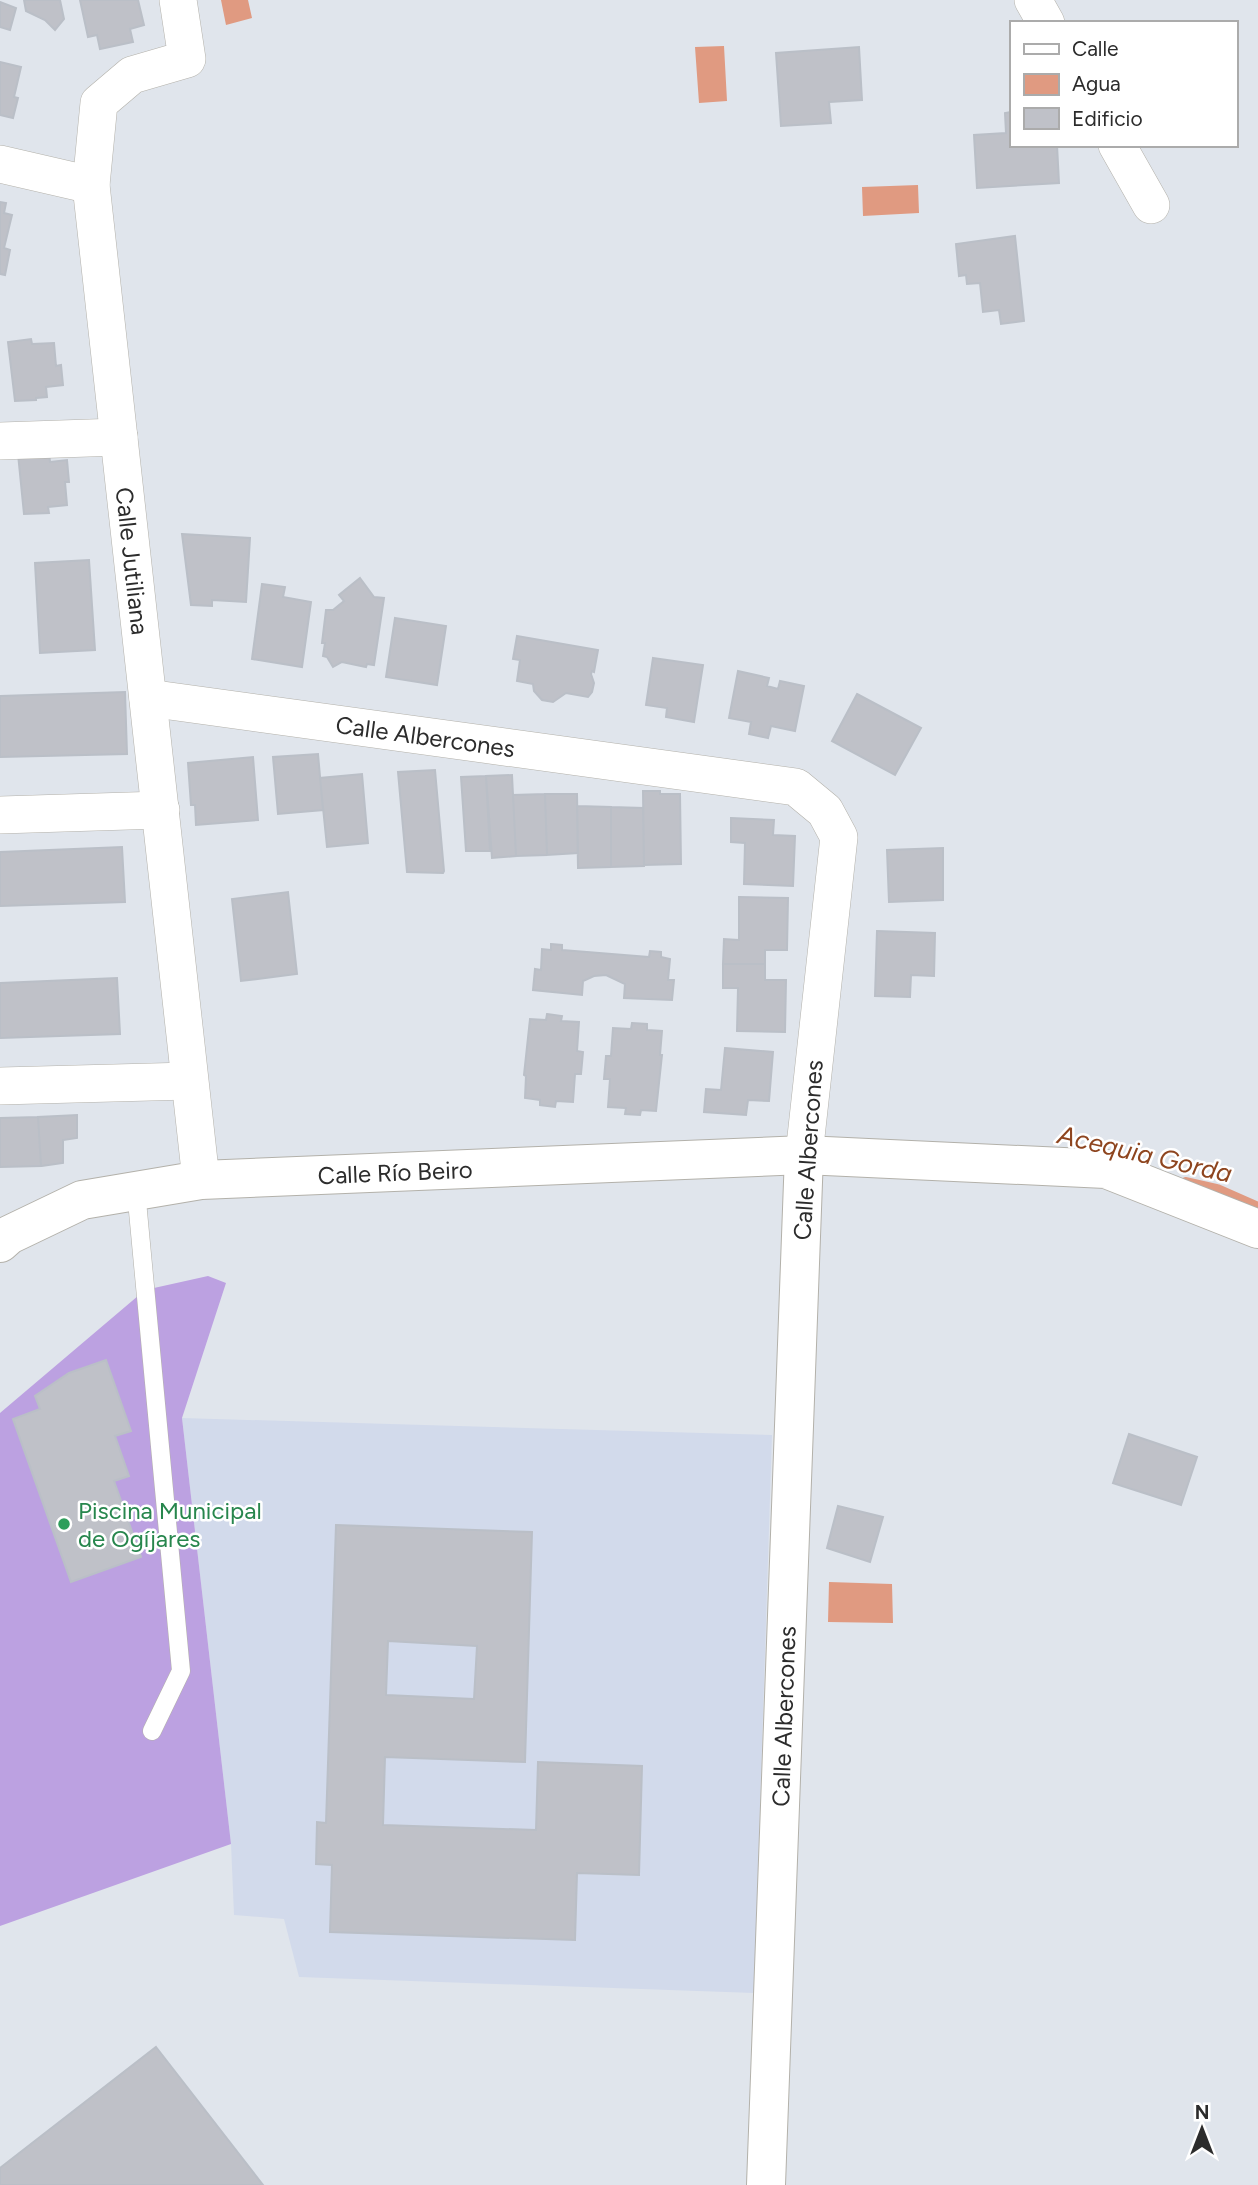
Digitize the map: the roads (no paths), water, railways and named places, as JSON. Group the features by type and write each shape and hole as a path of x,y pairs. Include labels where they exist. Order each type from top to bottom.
{"street":[{"name":"Calle Jutiliana","path":"178,0 187,59 132,75 99,103 91,185 201,1180"},
{"path":"1033,0 1045,21"},
{"path":"1118,147 1151,205"},
{"path":"0,164 91,185"},
{"path":"0,441 119,437"},
{"name":"Calle Albercones","path":"148,698 796,787 825,811 839,837 804,1154 766,2185"},
{"path":"0,815 160,810"},
{"path":"0,1086 189,1081"},
{"name":"Calle Río Beiro","path":"0,1243 9,1235 82,1200 201,1180 804,1154 1106,1169 1258,1229"}],"lane":[{"path":"136,1190 181,1671 152,1731"}],"water":[{"path":"221,0 248,0 252,18 226,25"},
{"path":"724,46 727,101 699,103 695,47"},
{"path":"918,185 919,213 863,216 862,187"},
{"path":"829,1582 892,1584 893,1623 828,1622"}],"waterway":[{"name":"Acequia Gorda","path":"1186,1183 1217,1190 1258,1208"}],"place":[{"name":"Piscina Municipal de Ogíjares","path":"64,1524"}]}
